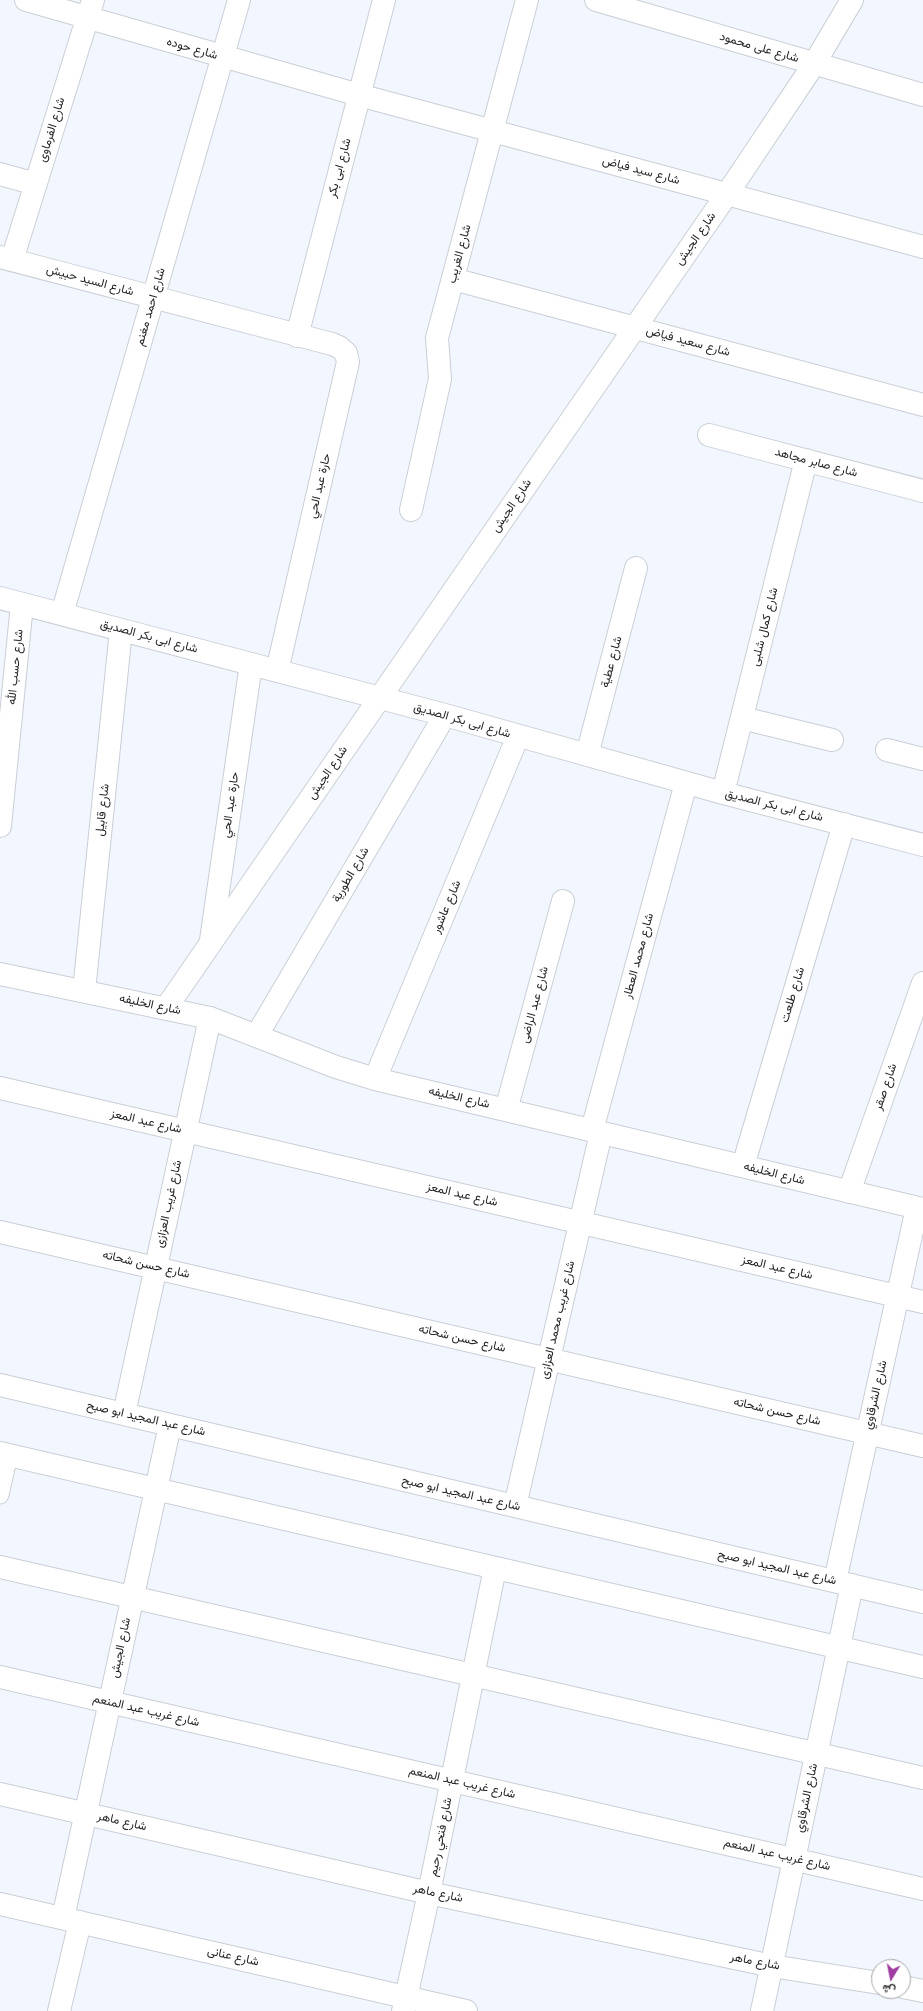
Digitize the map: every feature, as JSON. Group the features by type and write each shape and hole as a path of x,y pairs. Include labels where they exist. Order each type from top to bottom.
{"street":[{"name":"شارع حوده","path":"26,0 90,9 223,58 359,96"},
{"name":"شارع احمد مغنم","path":"62,614 239,0"},
{"name":"شارع ابى بكر","path":"297,336 384,0"},
{"name":"شارع الغريب","path":"411,510 440,379 437,338 527,0"},
{"name":"شارع على محمود","path":"596,0 923,95"},
{"name":"شارع الجيش","path":"166,1008 727,194 814,64 852,0"},
{"name":"شارع الفرماوى","path":"6,258 36,184 90,9"},
{"name":"شارع سيد فياض","path":"359,96 923,247"},
{"path":"0,174 36,184"},
{"name":"شارع السيد حبيش","path":"6,258 297,336"},
{"name":"شارع سعيد فياض","path":"453,279 923,404"},
{"name":"حارة عبد الحي","path":"277,671 348,362 346,353 339,347 297,336"},
{"name":"شارع صابر مجاهد","path":"709,435 923,491"},
{"name":"شارع كمال شلبى","path":"723,793 806,460"},
{"name":"شارع عطية","path":"587,755 636,568"},
{"name":"شارع ابى بكر الصديق","path":"0,598 445,715 686,783 923,845"},
{"name":"شارع حسب الله","path":"0,826 22,604"},
{"name":"شارع قابيل","path":"84,991 121,630"},
{"name":"حارة عبد الحي","path":"210,945 251,664"},
{"name":"شارع الطورية","path":"257,1035 445,715"},
{"path":"742,718 832,740"},
{"name":"شارع عاشور","path":"375,1079 518,736"},
{"path":"887,750 923,759"},
{"name":"شارع محمد العطار","path":"597,1131 686,783"},
{"name":"شارع طلعت","path":"743,1166 844,824"},
{"name":"شارع عبد الراضى","path":"506,1110 564,901"},
{"name":"شارع الخليفه","path":"0,974 210,1018 336,1067 375,1079 920,1209"},
{"name":"شارع صقر","path":"849,1192 923,983"},
{"name":"شارع غريب العزازى","path":"124,1414 210,1018"},
{"name":"شارع عبد المعز","path":"0,1088 923,1302"},
{"name":"شارع غريب محمد العزازى","path":"515,1506 580,1223 597,1131"},
{"name":"شارع الشرقاوي","path":"762,2011 839,1647 843,1583 868,1433 898,1296 920,1209"},
{"name":"شارع حسن شحاته","path":"0,1232 923,1446"},
{"name":"شارع عبد المجيد ابو صبح","path":"0,1385 923,1602"},
{"name":"شارع الجيش","path":"59,2011 85,1814 170,1425"},
{"path":"4,1454 923,1667"},
{"path":"0,1567 923,1778"},
{"name":"شارع فتحي رحيم","path":"404,2004 429,1893 495,1568"},
{"name":"شارع غريب عبد المنعم","path":"0,1678 923,1889"},
{"name":"شارع ماهر","path":"0,1794 429,1893 772,1966 871,1982"},
{"name":"شارع عنانى","path":"0,1904 72,1920 404,2004 466,2011"},
{"path":"911,1989 923,1991"}],"lane":[{"path":"0,1495 4,1454"}]}
